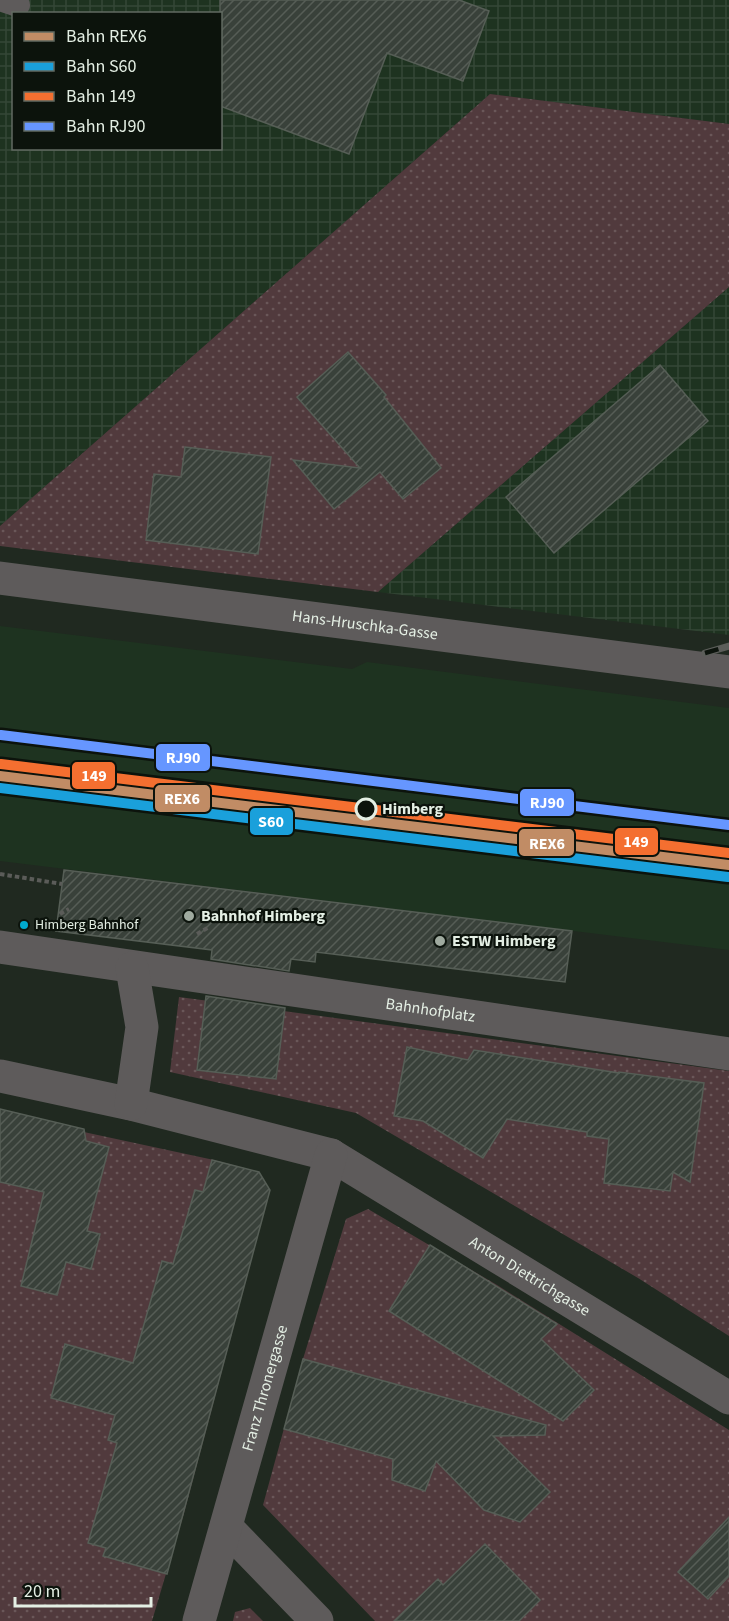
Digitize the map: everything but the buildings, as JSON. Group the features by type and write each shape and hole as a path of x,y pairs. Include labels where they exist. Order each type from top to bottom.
{"street":[{"name":"Hans-Hruschka-Gasse","path":"0,578 729,672"},
{"name":"Bahnhofplatz","path":"0,947 729,1054"},
{"path":"131,1104 142,1027 132,968"},
{"path":"0,1076 131,1104 331,1155"},
{"name":"Anton Diettrichgasse","path":"331,1155 729,1398"},
{"name":"Franz Thronergasse","path":"199,1621 331,1155"},
{"path":"226,1527 317,1621"}],"path":[{"path":"0,874 62,884"}],"shaded area":[{"path":"0,0 729,0 729,124 490,94 0,526"},
{"path":"490,94 729,124 729,287 378,592 0,546 0,526"},
{"path":"729,287 729,635 378,592"},
{"path":"0,626 352,669 367,662 729,708 729,950 0,861"},
{"path":"179,997 729,1071 729,1336 638,1278 356,1113 170,1072"},
{"path":"0,1114 214,1160 259,1172 270,1190 184,1513 152,1621 0,1621"},
{"path":"368,1209 497,1285 729,1430 729,1621 375,1621 263,1505 303,1359 346,1219"},
{"path":"250,1608 263,1621 233,1621 235,1612"}],"railway":[{"path":"705,653 729,646"}],"rail line":[{"name":"RJ90","path":"1,735 729,825"},
{"name":"149","path":"1,764 729,853"},
{"name":"REX6","path":"0,776 729,865"},
{"name":"S60","path":"0,788 728,877"}],"place":[{"name":"Himberg","path":"366,809"},
{"name":"Bahnhof Himberg","path":"189,916"},
{"name":"Himberg Bahnhof","path":"24,925"},
{"name":"ESTW Himberg","path":"440,941"}]}
